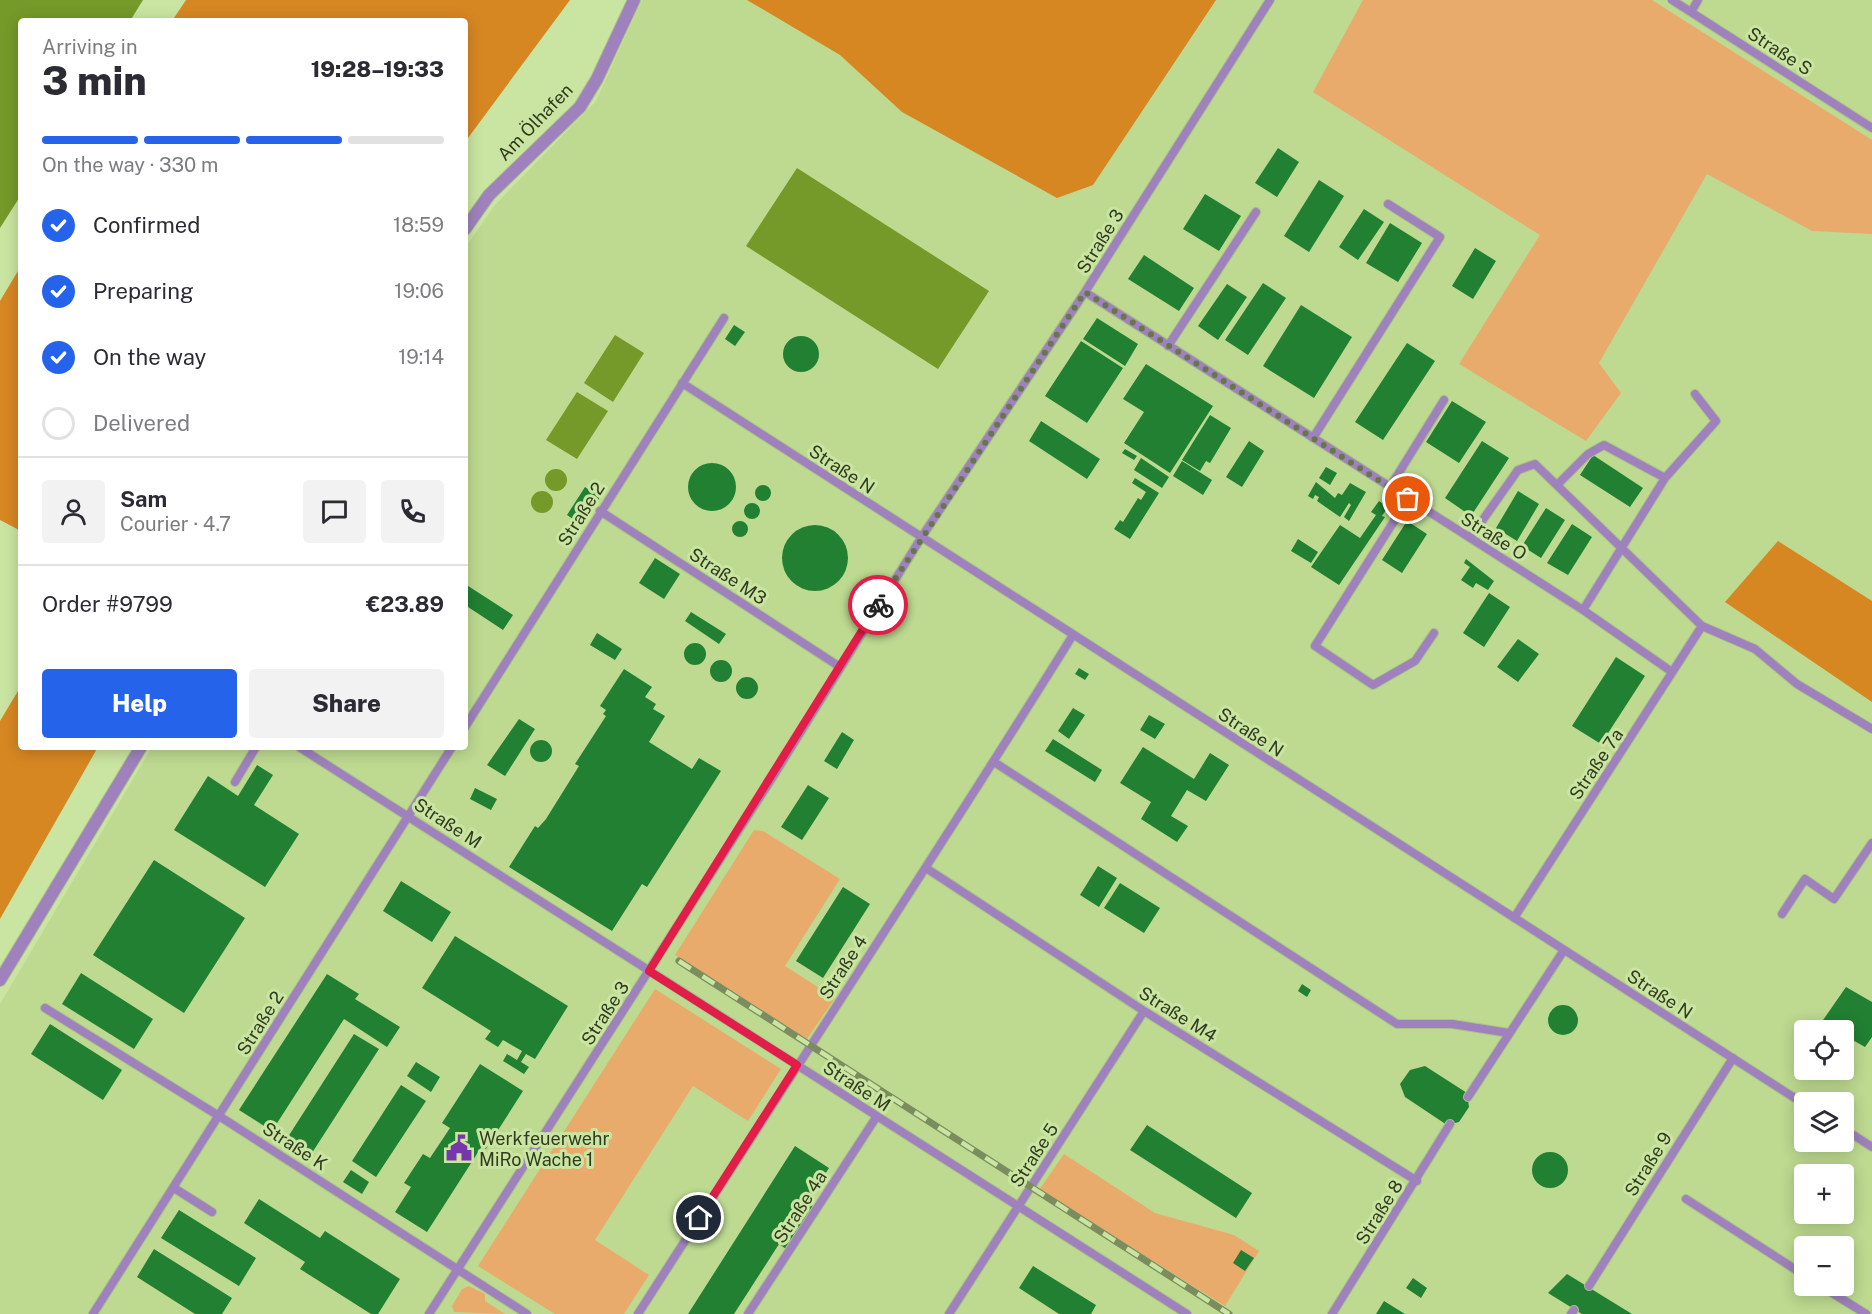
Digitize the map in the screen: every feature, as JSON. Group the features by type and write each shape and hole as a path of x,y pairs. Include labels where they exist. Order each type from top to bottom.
{"street":[{"name":"Am Ölhafen","path":"468,225 489,195 580,107 597,79 634,0"},
{"path":"0,980 139,750"}],"lane":[{"name":"Straße 3","path":"429,1314 649,971 921,538 1085,292 1270,0"},
{"name":"Straße S","path":"1672,0 1872,128"},
{"path":"1691,12 1698,0"},
{"path":"1312,438 1440,237 1388,204"},
{"path":"1168,346 1256,212"},
{"name":"Straße O","path":"1085,292 1583,610 1672,672"},
{"name":"Straße 2","path":"468,722 724,318"},
{"name":"Straße N","path":"682,383 1794,1098"},
{"path":"1583,610 1665,478 1716,421 1695,394"},
{"path":"1390,488 1444,400"},
{"path":"1557,485 1588,454 1604,445 1665,478"},
{"path":"1470,538 1518,470 1535,464 1702,626 1755,649 1797,684 1872,729"},
{"path":"1408,499 1315,646 1373,685 1415,661 1434,633"},
{"name":"Straße M3","path":"600,511 840,667"},
{"name":"Straße 7a","path":"1514,918 1702,626"},
{"name":"Straße 4","path":"638,1314 994,762 1073,635"},
{"path":"235,782 254,750"},
{"name":"Straße M","path":"304,750 1187,1314"},
{"name":"Straße 2","path":"93,1314 450,750"},
{"path":"994,762 1397,1024 1452,1024 1509,1034"},
{"path":"1782,914 1805,879 1834,899 1872,843"},
{"name":"Straße M4","path":"926,868 1144,1011 1417,1181"},
{"path":"1468,1097 1564,950"},
{"name":"Straße K","path":"45,1008 219,1116 527,1314"},
{"name":"Straße 5","path":"949,1314 1144,1011"},
{"name":"Straße 9","path":"1589,1286 1733,1058"},
{"name":"Straße 4a","path":"748,1314 877,1116"},
{"name":"Straße 8","path":"1332,1314 1417,1181 1450,1124"},
{"path":"1854,1135 1872,1147"},
{"path":"174,1188 212,1212"},
{"path":"1686,1199 1794,1269"},
{"path":"1837,1296 1866,1314"}],"shaded area":[{"path":"0,0 143,0 132,18 18,18 18,200 0,228"},
{"path":"186,0 570,0 468,138 468,18 174,18"},
{"path":"642,0 1872,0 1872,1314 0,1314 0,1004 150,750 468,750 468,244 494,206 596,101"},
{"path":"747,0 1216,0 1093,185 1057,198 902,112 840,55"},
{"path":"1363,0 1652,0 1872,140 1872,234 1812,231 1707,174 1599,363 1621,393 1586,441 1459,364 1540,235 1313,92"},
{"path":"797,168 989,291 938,369 746,246"},
{"path":"18,271 18,529 0,520 0,301"},
{"path":"615,335 644,353 613,402 584,383"},
{"path":"577,392 608,411 577,459 546,440"},
{"path":"556,469 564,472 567,480 564,488 556,491 548,488 545,480 548,472"},
{"path":"542,491 550,494 553,502 550,510 542,513 534,510 531,502 534,494"},
{"path":"1778,541 1872,601 1872,702 1725,602"},
{"path":"18,691 18,750 96,750 0,919 0,721"},
{"path":"754,830 763,831 840,879 785,966 835,998 807,1039 675,955"},
{"path":"655,989 781,1069 748,1121 693,1086 595,1240 649,1275 624,1314 555,1314 478,1266"},
{"path":"1064,1154 1155,1213 1234,1235 1259,1251 1225,1306 1039,1190"},
{"path":"469,1286 485,1294 485,1301 505,1314 454,1312 452,1306 462,1289"}],"building":[{"path":"1278,148 1299,162 1277,197 1255,183"},
{"path":"1319,180 1344,196 1309,252 1284,236"},
{"path":"1205,194 1241,216 1219,251 1183,229"},
{"path":"1364,209 1384,222 1358,260 1339,247"},
{"path":"1390,223 1422,243 1398,282 1366,263"},
{"path":"1475,248 1496,261 1473,299 1452,286"},
{"path":"1144,255 1194,288 1179,311 1128,279"},
{"path":"1263,283 1286,298 1248,355 1225,340"},
{"path":"1227,284 1247,297 1218,340 1198,326"},
{"path":"1301,305 1352,337 1314,398 1263,366"},
{"path":"1097,318 1138,344 1125,366 1083,339"},
{"path":"734,325 745,332 735,346 725,339"},
{"path":"801,336 814,341 819,354 814,367 801,372 788,367 783,354 788,341"},
{"path":"1081,341 1123,368 1087,423 1045,396"},
{"path":"1407,343 1435,361 1383,440 1355,422"},
{"path":"1146,364 1213,406 1170,473 1124,443 1144,412 1123,399"},
{"path":"1452,401 1486,422 1459,463 1426,442"},
{"path":"1210,415 1231,428 1210,463 1206,461 1200,471 1182,460"},
{"path":"1041,421 1100,459 1087,479 1029,441"},
{"path":"1249,441 1264,451 1242,487 1226,477"},
{"path":"1482,441 1509,458 1471,516 1445,498"},
{"path":"1125,449 1137,456 1134,460 1122,453"},
{"path":"1593,455 1643,488 1630,507 1580,475"},
{"path":"1141,458 1169,477 1162,488 1134,470"},
{"path":"1182,461 1212,480 1203,495 1173,476"},
{"path":"712,463 729,470 736,487 729,504 712,511 695,504 688,487 695,470"},
{"path":"1326,467 1337,473 1330,485 1319,478"},
{"path":"1135,478 1159,493 1130,539 1114,529 1120,520 1123,522 1138,498 1141,500 1146,492 1132,483"},
{"path":"1316,482 1335,498 1338,493 1342,495 1350,483 1366,492 1349,521 1344,517 1351,505 1349,503 1340,517 1317,501 1319,497 1315,495 1313,499 1308,496"},
{"path":"760,485 766,485 771,493 769,499 760,501 755,496 755,490"},
{"path":"585,487 600,497 582,525 567,515"},
{"path":"1518,491 1539,504 1517,541 1496,528"},
{"path":"1379,501 1388,507 1382,516 1385,517 1339,585 1311,567 1340,525 1360,538 1376,515 1371,512"},
{"path":"749,503 755,503 760,511 758,517 749,519 744,514 744,508"},
{"path":"1546,508 1565,520 1541,558 1522,546"},
{"path":"737,521 743,521 748,529 746,535 737,537 732,532 732,526"},
{"path":"1407,521 1427,534 1402,573 1382,560"},
{"path":"1572,524 1592,537 1568,575 1547,563"},
{"path":"808,525 822,525 834,530 843,539 848,558 846,571 839,582 822,591 808,591 796,586 787,577 782,565 782,551 787,539 796,530"},
{"path":"1298,539 1318,552 1311,563 1291,551"},
{"path":"655,558 680,574 664,599 639,583"},
{"path":"1466,559 1494,581 1488,590 1476,583 1473,588 1461,580 1470,567 1464,563"},
{"path":"468,586 513,615 503,630 468,607"},
{"path":"1489,593 1510,607 1484,647 1463,633"},
{"path":"691,612 726,634 719,644 685,621"},
{"path":"597,633 622,649 615,660 590,645"},
{"path":"1518,639 1539,654 1518,682 1497,667"},
{"path":"695,643 703,646 706,654 703,662 695,665 687,662 684,654 687,646"},
{"path":"1616,657 1645,676 1601,744 1572,726"},
{"path":"721,660 729,663 732,671 729,679 721,682 713,679 710,671 713,663"},
{"path":"1079,668 1089,674 1085,680 1075,674"},
{"path":"624,669 652,687 645,697 656,704 653,709 665,716 649,742 692,769 699,758 721,771 647,887 642,884 612,931 509,867 535,826 538,828 546,819 579,766 575,764 606,716 603,714 606,710 600,706"},
{"path":"747,677 755,680 758,688 755,696 747,699 739,696 736,688 739,680"},
{"path":"1073,708 1085,715 1069,739 1058,731"},
{"path":"1149,715 1165,724 1155,739 1140,730"},
{"path":"519,719 535,729 505,776 487,765"},
{"path":"842,732 854,740 837,769 824,761"},
{"path":"1053,739 1102,770 1095,782 1045,751"},
{"path":"541,740 551,747 552,751 545,761 541,762 531,755 530,751 537,741"},
{"path":"1143,747 1194,779 1210,753 1229,765 1206,801 1187,790 1171,816 1188,826 1177,842 1141,819 1151,802 1120,783"},
{"path":"257,765 273,775 254,805 299,834 265,887 174,830 208,776 238,796"},
{"path":"808,785 829,798 802,840 781,827"},
{"path":"475,788 497,799 491,810 470,799"},
{"path":"154,860 245,918 184,1013 93,955"},
{"path":"1098,866 1117,878 1099,907 1080,895"},
{"path":"401,881 451,912 432,942 383,911"},
{"path":"1120,883 1160,908 1144,933 1104,908"},
{"path":"843,887 870,904 823,978 796,961"},
{"path":"455,936 568,1006 535,1059 526,1054 521,1062 529,1067 524,1074 503,1061 507,1054 517,1060 522,1051 503,1040 498,1047 485,1039 491,1031 422,988"},
{"path":"81,973 153,1019 134,1049 62,1004"},
{"path":"327,974 359,994 355,999 400,1027 387,1047 344,1019 272,1131 239,1110"},
{"path":"1302,984 1311,990 1307,997 1298,991"},
{"path":"1846,987 1872,1002 1872,1037 1865,1047 1854,1041 1854,1020 1823,1020"},
{"path":"1563,1005 1574,1009 1578,1020 1574,1031 1563,1035 1552,1031 1548,1020 1552,1009"},
{"path":"50,1024 122,1070 103,1100 31,1054"},
{"path":"354,1034 379,1049 310,1156 286,1140"},
{"path":"416,1062 440,1077 431,1092 407,1076"},
{"name":"Werkfeuerwehr MiRo Wache 1","path":"480,1064 523,1091 486,1149 482,1146 427,1232 395,1212 411,1187 404,1183 423,1154 430,1158 450,1128 442,1123"},
{"path":"1425,1066 1467,1093 1469,1107 1459,1122 1447,1125 1405,1097 1400,1084 1410,1070"},
{"path":"401,1085 426,1101 376,1177 352,1161"},
{"path":"1147,1125 1252,1193 1236,1218 1130,1150"},
{"path":"795,1146 829,1168 807,1202 813,1206 786,1249 779,1244 734,1314 688,1314"},
{"path":"1550,1152 1563,1157 1568,1170 1563,1183 1550,1188 1537,1183 1532,1170 1537,1157"},
{"path":"351,1170 369,1182 362,1194 343,1182"},
{"path":"259,1199 320,1238 325,1231 400,1279 378,1314 371,1314 300,1269 305,1262 244,1223"},
{"path":"179,1210 256,1258 239,1286 161,1238"},
{"path":"154,1249 232,1298 222,1314 195,1314 137,1277"},
{"path":"1241,1250 1254,1258 1245,1271 1233,1263"},
{"path":"1033,1266 1096,1305 1091,1314 1059,1314 1019,1288"},
{"path":"1567,1274 1632,1314 1582,1314 1548,1293"},
{"path":"1413,1278 1427,1288 1421,1298 1406,1288"},
{"path":"1384,1301 1405,1314 1376,1314"}],"railway":[{"path":"679,961 1229,1314"}],"way so far":[{"path":"878,605 1085,292 1408,499"}],"place":[{"name":"Werkfeuerwehr MiRo Wache 1","path":"459,1148"}],"route":[{"path":"699,1218 797,1065 649,971 774,775 878,605"}]}
